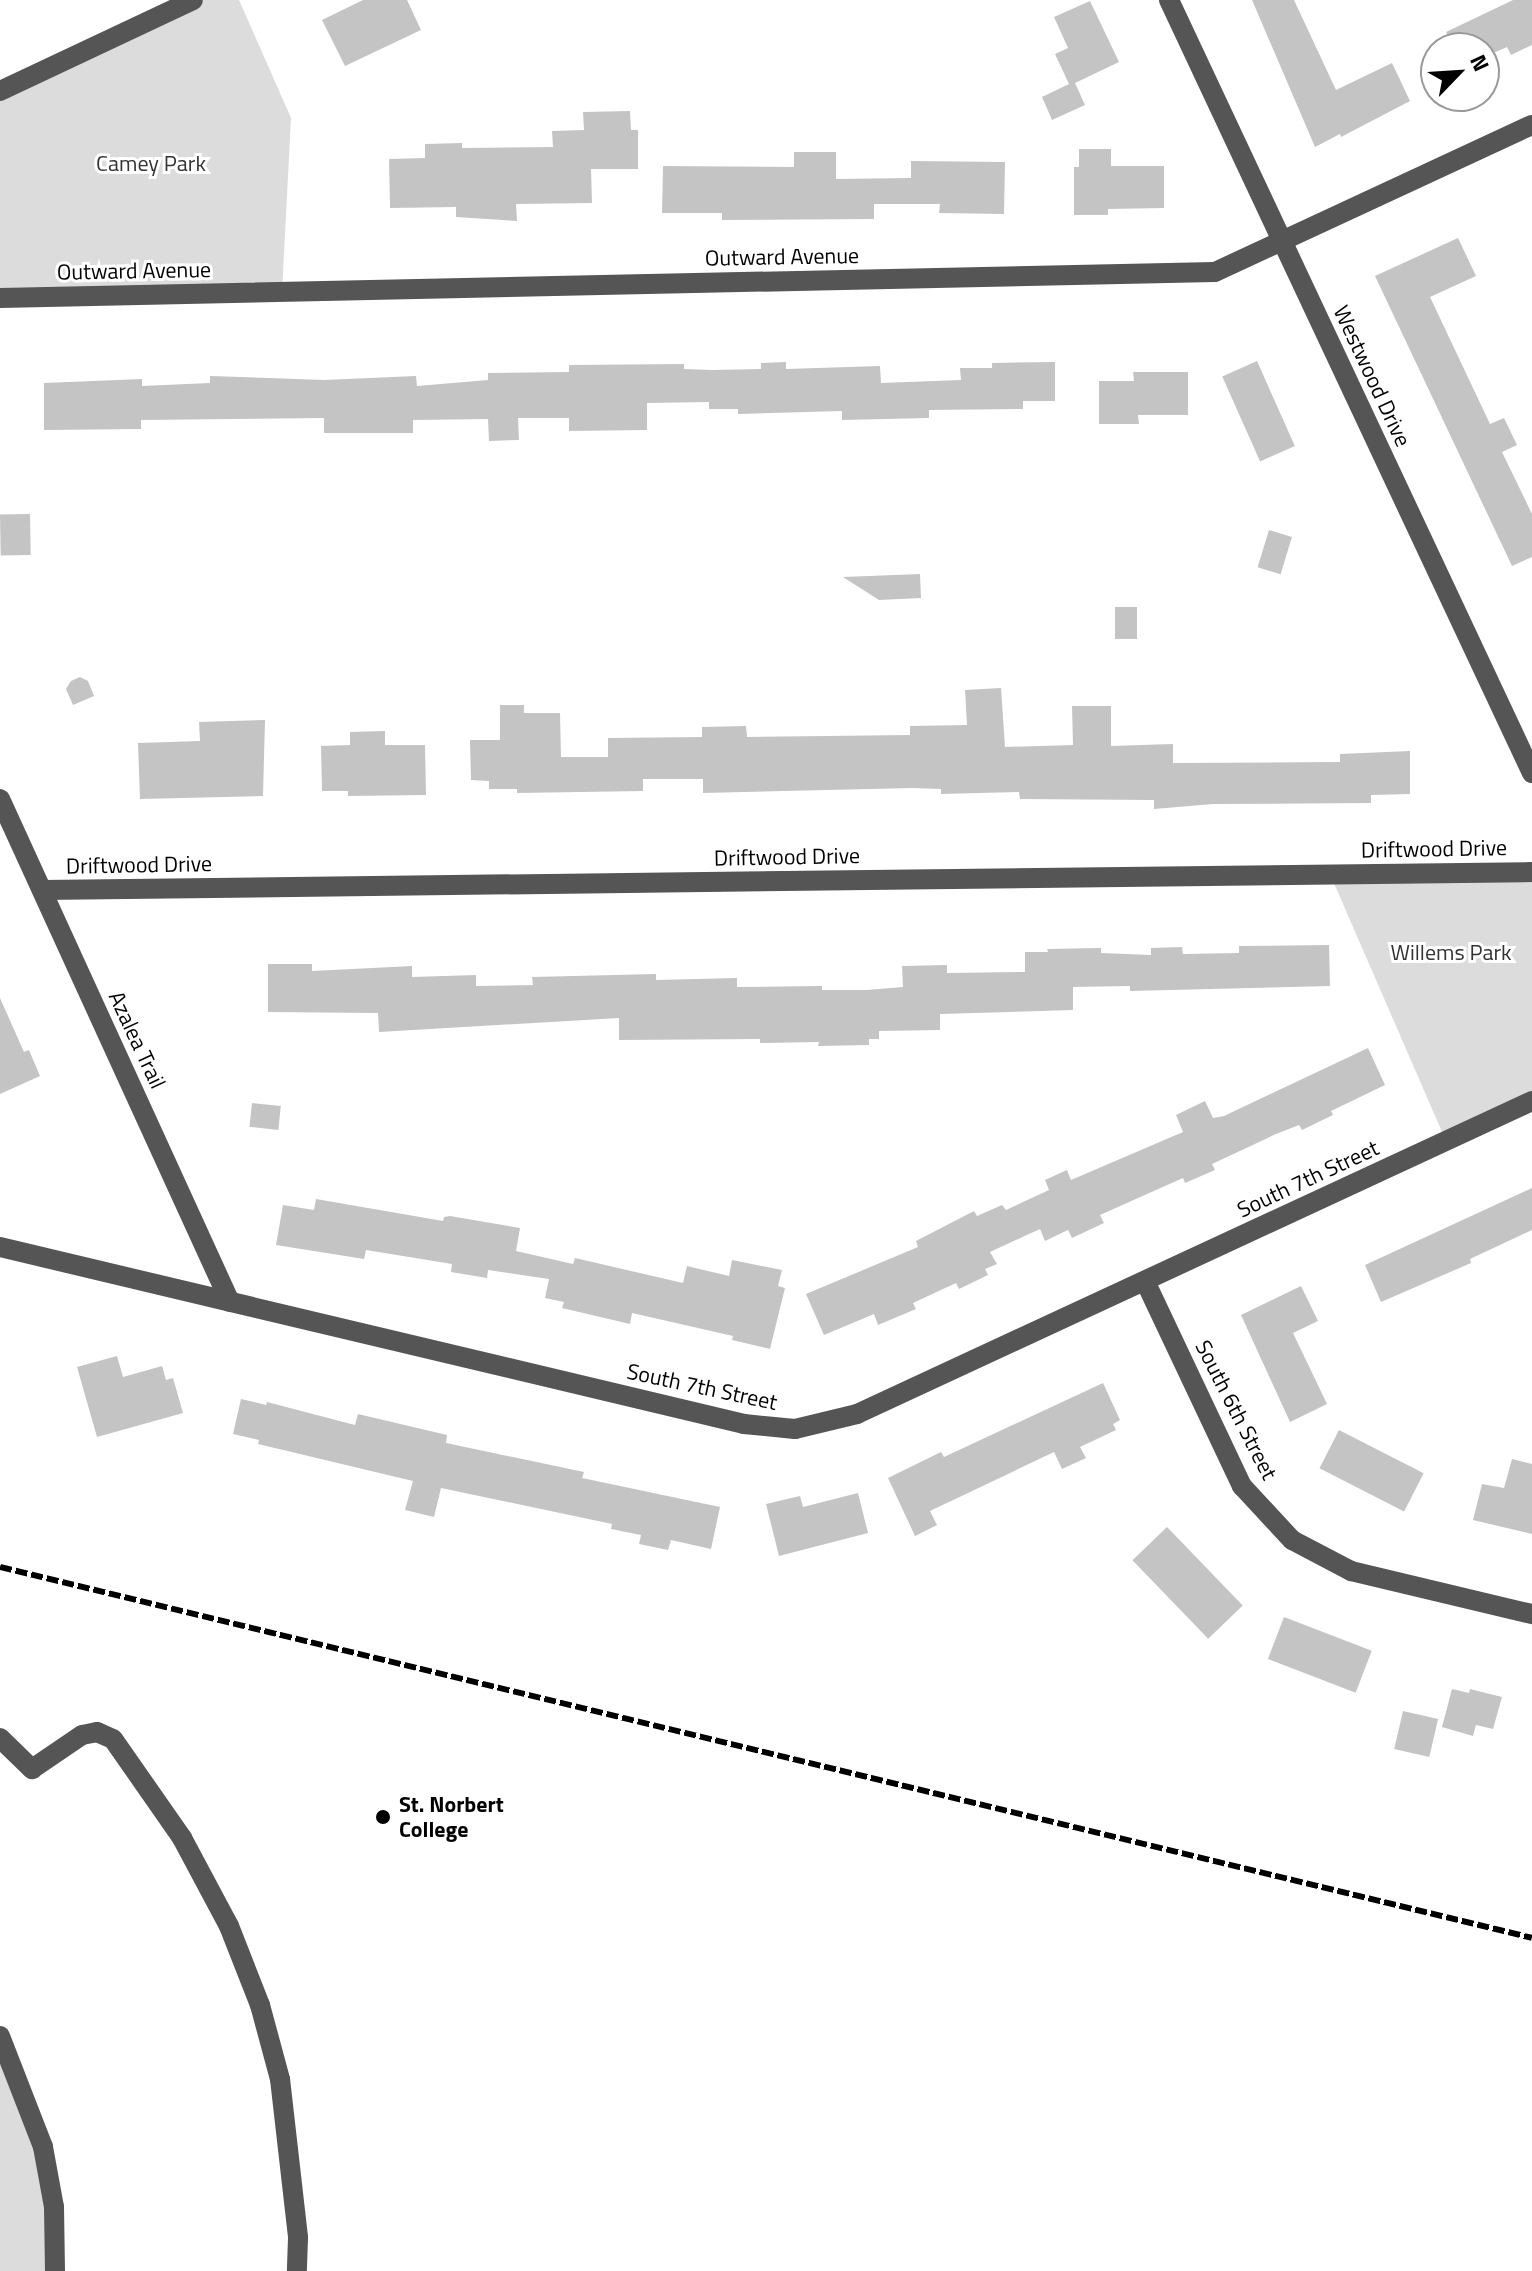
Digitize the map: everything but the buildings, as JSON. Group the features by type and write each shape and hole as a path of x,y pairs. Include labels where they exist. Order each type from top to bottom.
{"street":[{"path":"0,91 193,0"},
{"name":"Westwood Drive","path":"1169,0 1532,773"},
{"name":"Outward Avenue","path":"0,298 1215,272 1532,125"},
{"name":"Azalea Trail","path":"0,799 230,1302"},
{"name":"Driftwood Drive","path":"42,890 1532,872"},
{"name":"South 7th Street","path":"0,1247 744,1424 795,1429 857,1414 1532,1101"},
{"name":"South 6th Street","path":"1145,1281 1242,1486 1292,1540 1351,1571 1532,1614"},
{"path":"0,1738 32,1769 82,1735 97,1732 113,1739 182,1838 229,1926 260,2005 280,2079 293,2180 297,2271"},
{"path":"0,2036 43,2147 54,2207 55,2271"}],"green space":[{"name":"Camey Park","path":"193,0 239,0 291,118 282,292 0,298 0,91"},
{"name":"Willems Park","path":"1532,872 1532,1101 1446,1141 1330,874"},
{"path":"0,2037 47,2171 53,2271 0,2271"}],"railway":[{"path":"0,1567 1532,1938"}],"place":[{"name":"St. Norbert College","path":"383,1817"}]}
